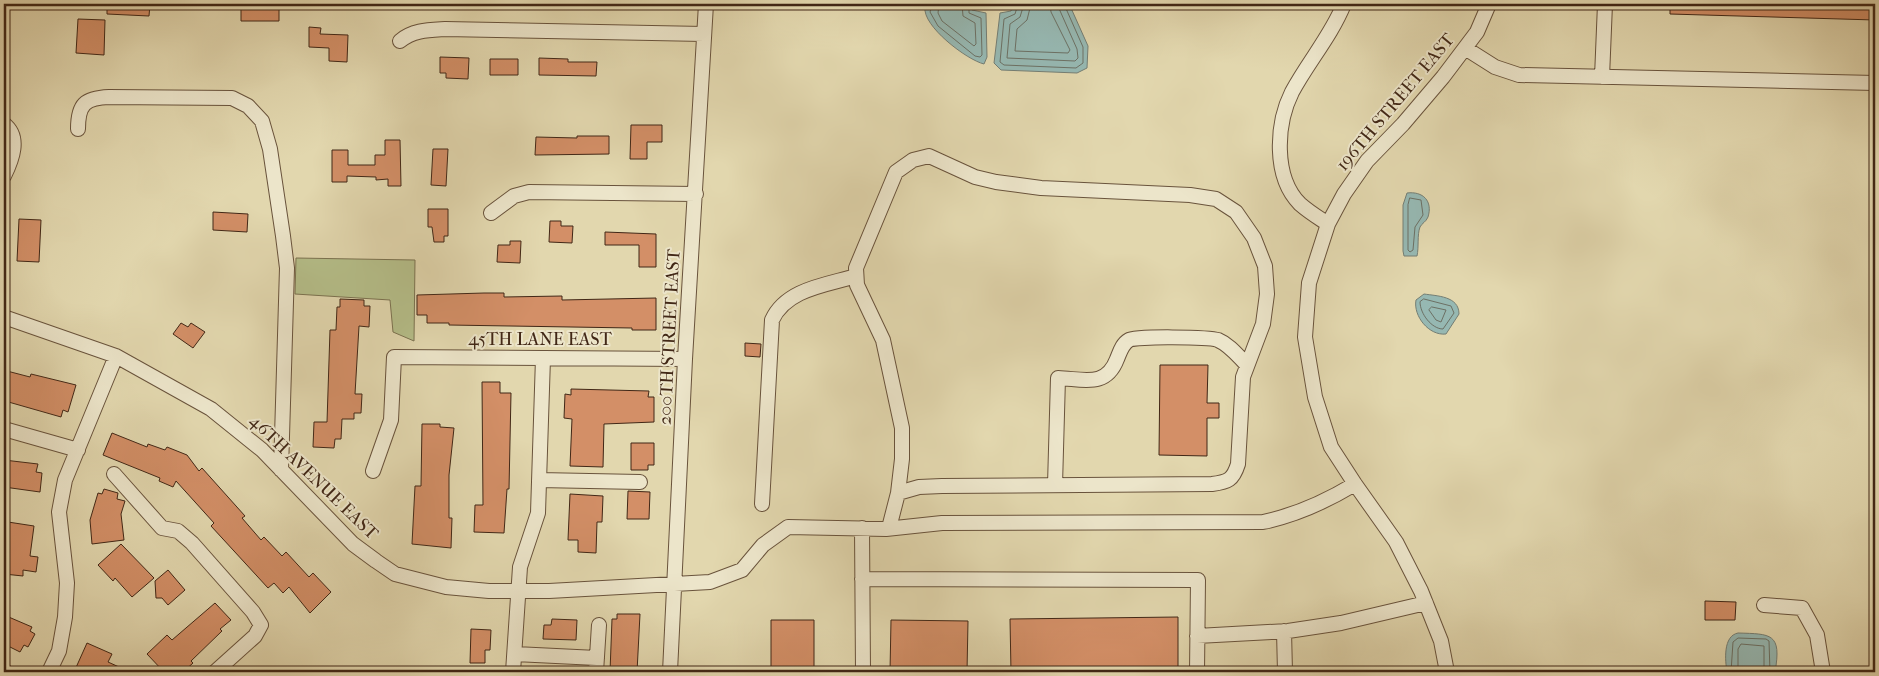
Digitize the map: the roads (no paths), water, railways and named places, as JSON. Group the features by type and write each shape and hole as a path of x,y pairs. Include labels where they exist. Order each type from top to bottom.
{"street":[{"name":"200TH STREET EAST","path":"670,672 676,584 685,359 706,4"},
{"path":"1328,224 1299,203 1288,184 1280,161 1281,138 1284,115 1291,93 1338,20 1344,4"},
{"name":"196TH STREET EAST","path":"1447,672 1441,641 1426,603 1396,542 1331,447 1315,396 1305,337 1309,284 1328,224 1344,194 1367,161 1403,124 1465,48 1477,32 1489,4"},
{"path":"1602,77 1605,4"},
{"path":"400,41 407,35 428,30 445,29 704,34"},
{"path":"1465,48 1495,67 1519,75 1875,82"},
{"path":"78,129 78,115 83,105 96,98 232,98 248,106 262,121 270,149 287,268 282,470"},
{"path":"4,124 10,130 14,142 12,160 4,176"},
{"path":"889,528 898,492 902,428 883,340 857,286 856,268 896,172 913,160 929,156 975,177 996,182 1041,188 1190,195 1216,199 1236,212 1254,238 1265,266 1267,294 1263,324 1243,377 1238,464 1234,476 1227,482 927,486 898,492"},
{"path":"491,212 514,196 529,192 696,194"},
{"path":"762,504 772,320 783,302 794,296 856,276"},
{"name":"46TH AVENUE EAST","path":"4,317 116,356 211,410 236,428 282,470 353,544 396,574 446,587 519,591 710,582 742,570 762,545 788,527 889,528 942,523 1263,522 1293,515 1328,500 1355,484"},
{"path":"1055,485 1058,378 1101,379 1114,368 1122,348 1128,340 1134,338 1218,340 1230,347 1247,365"},
{"path":"49,672 58,651 66,618 67,583 59,512 65,480 116,356"},
{"name":"45TH LANE EAST","path":"374,471 391,420 394,357 685,359"},
{"path":"513,672 520,567 538,513 543,358"},
{"path":"4,429 78,450"},
{"path":"114,474 162,528 178,531 192,543 253,612 261,625 255,636 215,672"},
{"path":"539,480 640,482"},
{"path":"862,528 863,672"},
{"path":"862,579 1198,580 1197,672"},
{"path":"1197,636 1284,631 1341,622 1426,603"},
{"path":"1764,605 1802,608 1816,635 1823,672"},
{"path":"596,672 599,625"},
{"path":"1284,631 1285,672"},
{"path":"515,654 597,658"}],"water":[{"path":"935,4 974,4 972,10 986,13 987,57 984,64 967,56 938,32 926,15 925,7"},
{"path":"1013,4 1066,4 1071,8 1088,46 1087,68 1077,73 1001,70 994,63 1000,13 1011,11"},
{"path":"1407,193 1422,195 1429,206 1428,217 1419,230 1417,256 1404,256 1403,251 1403,205"},
{"path":"1424,294 1441,296 1451,300 1458,308 1459,314 1446,334 1434,332 1420,318 1417,312 1416,300"},
{"path":"1738,633 1766,635 1771,638 1777,650 1775,672 1727,672 1727,643 1733,635"}]}
